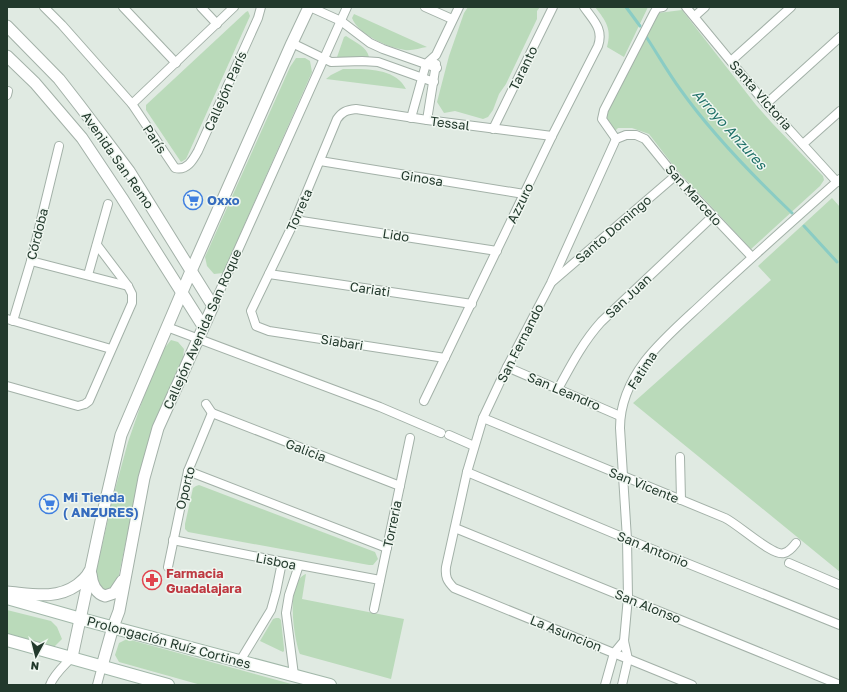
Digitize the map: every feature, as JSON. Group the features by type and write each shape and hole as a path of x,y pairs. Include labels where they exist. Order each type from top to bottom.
{"main road":[{"name":"Prolongación Ruíz Cortines","path":"7,598 81,619 294,674 330,685"},
{"path":"7,640 168,685"}],"street":[{"name":"París","path":"44,7 62,25 132,104 175,168 181,170"},
{"path":"122,7 176,63"},
{"path":"201,7 217,24"},
{"path":"132,104 234,7"},
{"name":"Callejón París","path":"181,170 194,160 258,18 261,7"},
{"path":"50,685 59,670 72,657 81,619 90,569 121,435 191,271 309,7 341,21 370,42 383,49 437,68"},
{"name":"Callejón Avenida San Roque","path":"102,666 119,611 144,478 158,428 347,7"},
{"path":"425,7 452,19"},
{"path":"411,118 426,64 436,55 459,7"},
{"name":"Taranto","path":"493,129 552,7"},
{"name":"Azzuro","path":"424,400 600,39 598,27 584,7"},
{"path":"616,139 602,119 604,110 654,13 657,8 663,7"},
{"name":"Santa Victoria","path":"686,7 695,16 766,104 839,181"},
{"path":"695,16 705,7"},
{"path":"731,61 791,7"},
{"name":"Avenida San Remo","path":"7,26 59,79 129,171 212,306"},
{"path":"766,104 840,37"},
{"path":"292,43 331,62 378,62 434,82"},
{"path":"378,62 383,49"},
{"path":"427,120 437,68 436,55"},
{"name":"Avenida San Remo","path":"7,56 35,83 82,138 203,326"},
{"name":"Tessal","path":"347,110 356,109 411,118 552,136"},
{"name":"Torreta","path":"251,311 295,220 337,119 341,113 347,110"},
{"path":"803,144 840,111"},
{"path":"82,138 96,127"},
{"name":"San Marcelo","path":"616,139 626,135 636,135 645,139 675,176 752,257"},
{"name":"San Fernando","path":"445,575 467,472 483,418 507,367 551,283 616,139"},
{"name":"Córdoba","path":"10,320 31,261 58,146"},
{"name":"Ginosa","path":"320,161 524,194"},
{"name":"Santo Domingo","path":"551,283 675,176"},
{"name":"Fatima","path":"622,685 628,659 624,640 628,597 627,539 622,476 620,416 624,400 632,381 661,343 752,257 839,181"},
{"path":"88,275 98,245 108,204"},
{"name":"San Juan","path":"558,389 576,354 601,322 713,216"},
{"name":"Lido","path":"295,220 497,251"},
{"path":"7,386 78,406 89,401 110,349 132,303 132,294 128,286 98,245"},
{"path":"31,261 128,286"},
{"name":"Cariati","path":"268,274 472,304"},
{"name":"Siabari","path":"251,311 256,326 262,329 445,358"},
{"path":"10,320 110,349"},
{"path":"167,327 380,407 441,433"},
{"name":"San Leandro","path":"507,367 620,416"},
{"path":"206,404 212,413"},
{"name":"Oporto","path":"168,566 188,471 212,413"},
{"name":"Galicia","path":"212,413 400,486"},
{"name":"San Vicente","path":"483,418 731,521 773,552 784,554 796,543"},
{"path":"449,435 474,446"},
{"name":"Torreria","path":"374,609 410,438"},
{"path":"680,457 681,500"},
{"path":"188,471 386,548"},
{"name":"San Antonio","path":"467,472 627,539 840,625"},
{"name":"San Alonso","path":"455,528 628,597 840,685"},
{"name":"Lisboa","path":"173,540 380,580"},
{"path":"240,660 271,610 282,562"},
{"path":"789,563 840,585"},
{"path":"294,674 286,613 289,595 299,565"},
{"path":"90,569 91,578 95,588 97,592 102,595 108,596 114,593 121,585 124,578"},
{"path":"7,592 44,596 58,594 70,590 78,585 88,575 90,569"},
{"name":"La Asuncion","path":"445,575 448,582 454,588 692,685"},
{"path":"271,610 286,613"},
{"path":"605,685 614,653 624,640"},
{"path":"98,685 102,666"}],"green space":[{"path":"468,7 540,7 537,11 537,19 506,84 499,94 493,110 488,117 483,119 455,111 444,113 437,102 449,56 464,13"},
{"path":"595,7 648,7 624,57 607,47 609,35 607,26"},
{"path":"682,10 756,105 823,176 824,180 820,186 751,249 676,169 649,134 632,128 618,128 614,132 608,123 606,116 612,99 615,98 658,13"},
{"path":"248,11 250,16 186,159 181,162 146,110 146,105"},
{"path":"354,14 427,47 405,50 382,43 361,30 352,18"},
{"path":"346,36 366,50 369,57 336,60 344,37"},
{"path":"296,58 305,58 310,61 312,72 223,273 214,274 207,266 205,257 290,67"},
{"path":"343,69 360,69 387,73 401,82 406,89 326,79"},
{"path":"832,198 840,207 840,572 633,403 771,280 758,266"},
{"path":"171,340 178,342 184,349 183,358 142,464 117,584 109,591 100,588 95,577 113,497 128,442 152,373 163,350"},
{"path":"199,485 375,552 378,559 373,565 369,565 188,532 185,529 185,524 193,488"},
{"path":"306,574 302,599 404,619 391,679 300,654 295,636 293,598 295,587 299,579"},
{"path":"7,610 51,621 57,627 62,639 54,647 7,634"},
{"path":"276,618 281,620 284,648 283,652 260,641 273,619"},
{"path":"127,639 295,685 201,685 119,662 115,655 119,643"}],"waterway":[{"name":"Arroyo Anzures","path":"626,7 640,26"},
{"name":"Arroyo Anzures","path":"645,35 675,82 705,122 747,169 792,213"},
{"name":"Arroyo Anzures","path":"804,226 837,262"}],"place":[{"name":"Oxxo","path":"193,200"},
{"name":"Mi Tienda ( ANZURES)","path":"49,504"},
{"name":"Farmacia Guadalajara","path":"152,580"}]}
